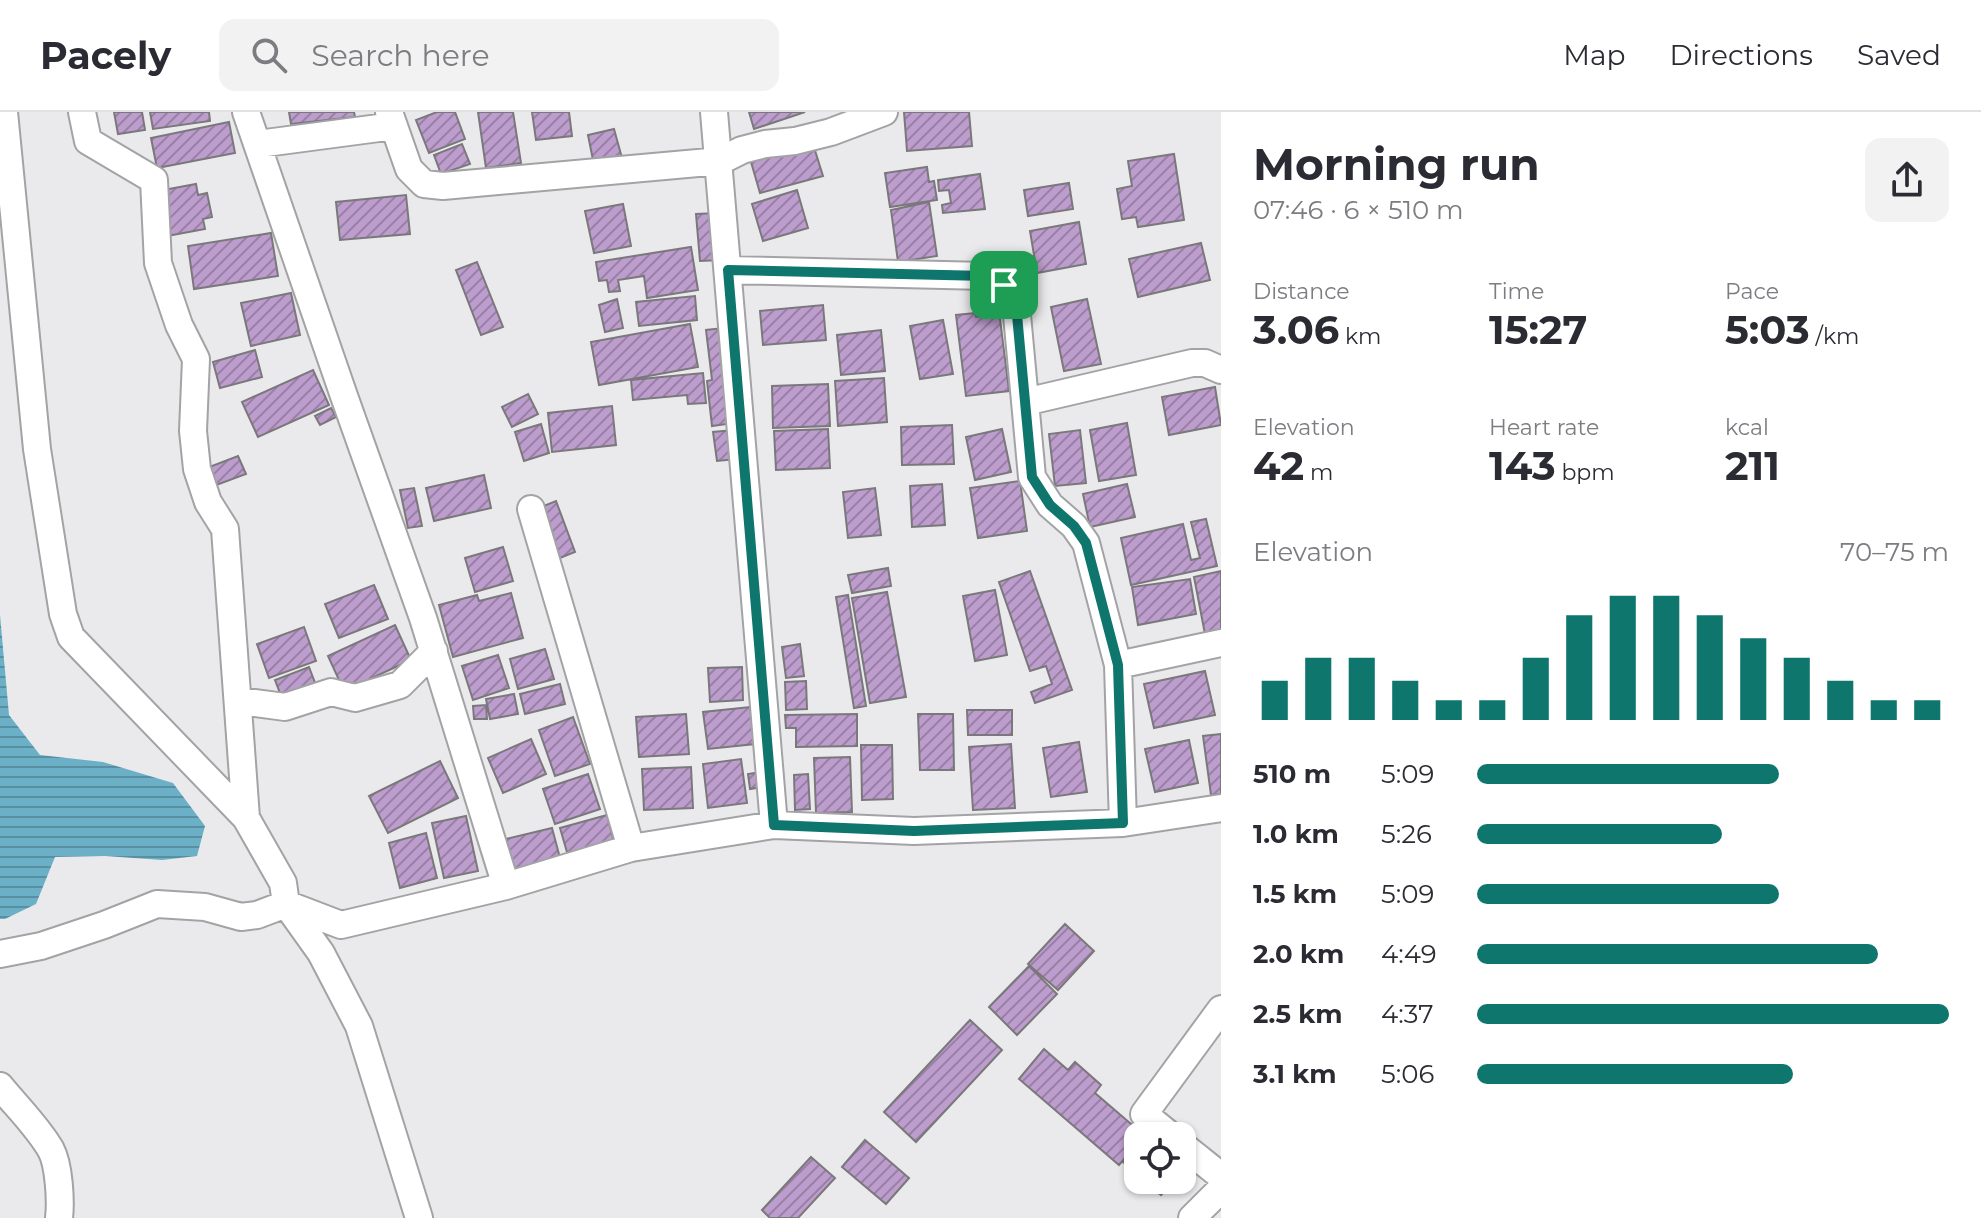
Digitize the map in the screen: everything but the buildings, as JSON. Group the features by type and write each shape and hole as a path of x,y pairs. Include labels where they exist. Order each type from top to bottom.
{"street":[{"path":"4,112 37,449 63,614 71,637 246,818 283,883 286,904 321,953 359,1026 419,1218"},
{"path":"82,112 88,141 154,180 158,263 179,325 196,359 193,431 197,469 208,502 225,529 246,818"},
{"path":"246,112 434,651 506,886"},
{"path":"714,112 774,825"},
{"path":"258,144 392,119 409,169 424,184 443,186 720,161 742,150 831,132 884,112"},
{"path":"728,270 986,276 1004,285 1017,315 1032,477 1050,505 1074,526 1086,543 1118,665 1123,823"},
{"path":"1025,402 1192,363 1205,363 1221,370"},
{"path":"531,509 631,848"},
{"path":"1118,665 1221,643"},
{"path":"239,701 285,707 331,692 355,698 400,685 434,651"},
{"path":"0,954 41,946 157,904 205,907 241,917 257,915 286,904 341,925 506,886 631,848 774,825 914,831 1123,823 1221,808"},
{"path":"1154,1122 1144,1114 1221,1009"},
{"path":"0,1086 53,1153 59,1218"},
{"path":"1196,1156 1221,1176"},
{"path":"1192,1218 1221,1189"}],"water":[{"path":"0,615 9,715 40,755 103,762 173,783 205,826 197,856 162,860 105,856 55,857 36,904 0,919"}],"route":[{"path":"728,270 986,276 1004,285 1017,315 1032,477 1050,505 1074,526 1086,543 1118,665 1123,823 914,831 774,825 728,270"}]}
